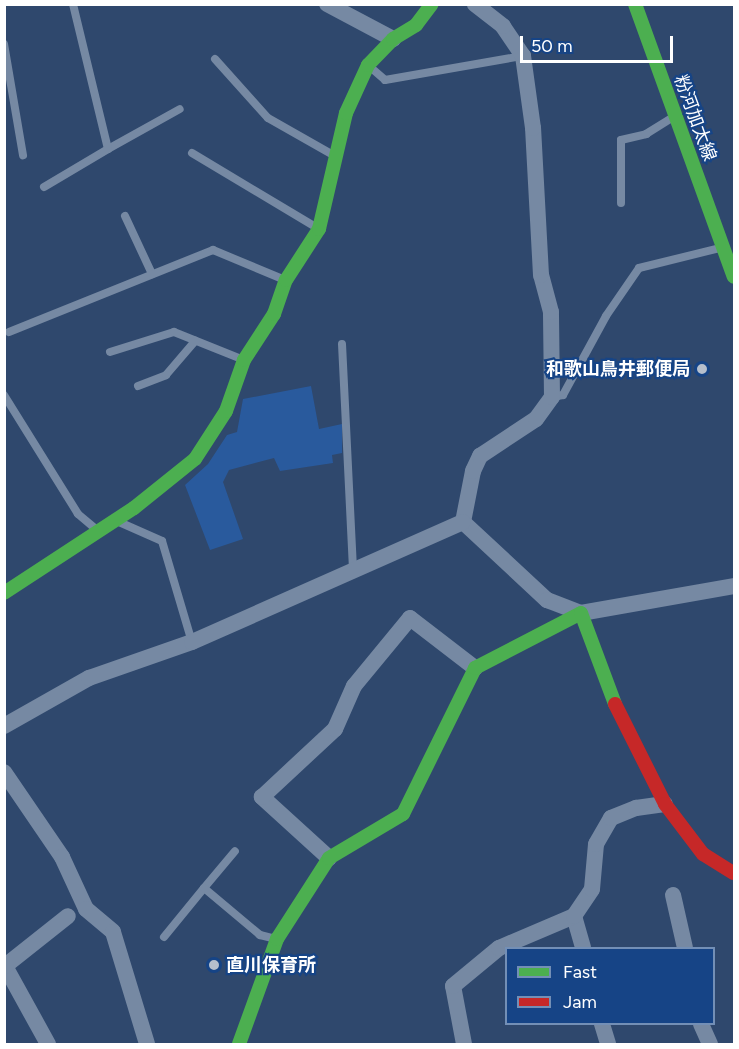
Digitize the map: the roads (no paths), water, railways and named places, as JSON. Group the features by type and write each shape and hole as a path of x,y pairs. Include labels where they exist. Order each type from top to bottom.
{"street":[{"path":"4,593 31,579 98,531 116,521 195,459 226,411 244,360 274,314 286,280 319,229 346,113 368,65 393,39 416,25 432,4"},
{"path":"464,522 480,456 536,419 552,397 551,312 541,275 533,128 523,56 503,26 475,4"},
{"name":"粉河加太線","path":"635,4 735,277"},
{"path":"332,6 393,39"},
{"path":"4,726 89,678 192,642 464,522"},
{"path":"464,522 547,600 581,613 614,704 665,804 703,854 735,873"},
{"path":"239,1044 277,939 329,858 403,814 475,668 581,613 735,586"},
{"path":"329,858 262,797 335,729 354,686 410,618 475,668"},
{"path":"4,772 62,857 86,909 113,932 147,1044"},
{"path":"464,1044 453,986 499,948 574,916 592,889 596,844 611,818 636,808 665,804"},
{"path":"673,895 685,947"},
{"path":"48,1044 5,966 68,916"},
{"path":"574,916 583,947"},
{"path":"603,1025 608,1044"},
{"path":"701,1025 710,1044"}],"lane":[{"path":"73,4 108,148"},
{"path":"4,44 23,155"},
{"path":"368,65 385,80 523,56"},
{"path":"215,59 268,118 335,156"},
{"path":"44,187 108,148 180,109"},
{"path":"621,203 621,140 646,134 675,117"},
{"path":"192,153 319,229"},
{"path":"125,216 152,274"},
{"path":"552,397 563,395 606,316 639,268 723,247"},
{"path":"9,332 213,250 286,280"},
{"path":"110,352 174,332 244,360"},
{"path":"138,386 166,375 195,340"},
{"path":"342,344 353,570"},
{"path":"4,395 78,514 98,531"},
{"path":"116,521 162,541 192,642"},
{"path":"164,937 235,851"},
{"path":"204,888 261,935 277,939"}],"place":[{"name":"和歌山鳥井郵便局","path":"702,369"},
{"name":"直川保育所","path":"214,965"}]}
